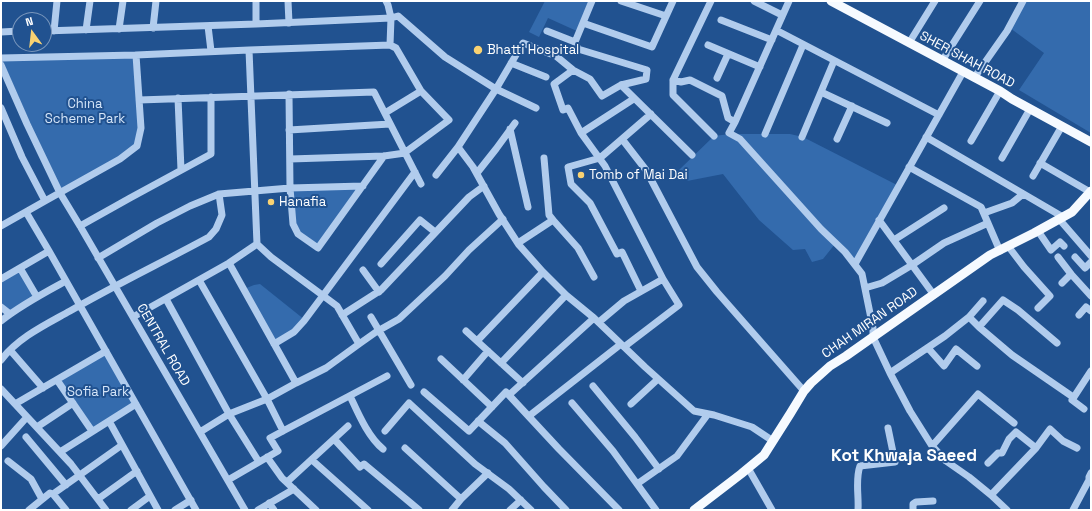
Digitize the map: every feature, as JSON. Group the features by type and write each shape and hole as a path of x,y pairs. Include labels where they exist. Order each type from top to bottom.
{"main road":[{"name":"SHER SHAH ROAD","path":"831,1 1091,142"},
{"name":"CHAH MIRAN ROAD","path":"694,510 764,455 804,391 830,366 990,255 1072,212 1091,192"}],"street":[{"path":"57,1 54,31 289,23 391,18 398,16 445,57 496,89 536,108"},
{"path":"86,30 90,1"},
{"path":"119,29 123,1"},
{"path":"154,28 156,1"},
{"path":"256,1 256,24"},
{"path":"288,1 289,23"},
{"path":"386,1 391,18 390,45"},
{"path":"436,175 458,147 496,89 522,43 556,56 573,70 590,79 602,96 621,85 646,79 646,70 578,49 575,42 592,1"},
{"path":"621,1 666,16"},
{"path":"583,22 652,47 673,1"},
{"path":"711,1 673,80 673,95 714,136"},
{"path":"754,1 782,15"},
{"path":"789,1 729,133 740,139 821,229 846,252 855,264 862,274 873,328 873,336 910,411 932,446 946,461 970,477 1007,510"},
{"path":"910,43 935,1"},
{"path":"942,61 980,1"},
{"path":"974,78 1007,31 1023,1"},
{"path":"721,20 772,40"},
{"path":"208,26 211,51"},
{"path":"776,30 939,115"},
{"path":"1,32 12,31"},
{"path":"547,31 575,42"},
{"path":"764,134 803,44"},
{"path":"1,58 136,55 390,45 396,48 421,90 449,120 406,152 384,156 290,159"},
{"path":"708,45 760,67"},
{"path":"249,50 257,244 271,257 337,306 359,344"},
{"path":"718,78 728,54"},
{"path":"1,226 120,160 137,146 141,128 136,55"},
{"path":"802,137 834,61"},
{"path":"511,62 546,77"},
{"name":"CENTRAL ROAD","path":"1,65 60,193 246,510"},
{"path":"529,416 623,345 679,306 663,279 605,166 581,133 568,108 563,110 554,84 573,70"},
{"path":"855,264 963,72"},
{"path":"673,80 682,82 690,80 722,96 728,118 735,122"},
{"path":"621,85 692,155"},
{"path":"385,113 421,90"},
{"path":"139,100 374,92 406,152 421,184"},
{"path":"821,92 887,123"},
{"path":"971,141 1000,92"},
{"path":"289,94 290,188 293,224 298,234 318,248 384,156"},
{"path":"80,226 211,154 211,97"},
{"path":"178,98 181,170"},
{"path":"581,133 632,100"},
{"path":"837,139 852,106"},
{"path":"1,108 22,157 44,201"},
{"path":"1002,158 1030,109"},
{"path":"641,291 622,252 617,254 590,203 571,184 568,167 600,158 651,114"},
{"path":"289,130 390,124"},
{"path":"477,173 496,150 512,126 528,206"},
{"path":"1033,176 1062,126"},
{"path":"926,137 1061,218 1091,256"},
{"path":"622,139 646,170 697,267 804,391"},
{"path":"458,147 477,173 518,243 543,272 566,295 596,320 694,411 752,427 773,441"},
{"path":"544,158 549,215 578,248 594,277"},
{"path":"1040,163 1091,192"},
{"path":"909,167 981,207 1000,251"},
{"path":"274,344 294,332 304,321 415,172"},
{"path":"98,258 176,213 219,194 290,188 363,186"},
{"path":"342,315 379,292 469,197 484,186"},
{"path":"1,360 10,350 29,334 209,236 216,229 222,215 219,194"},
{"path":"984,213 1012,203 1023,194"},
{"path":"894,240 944,208"},
{"path":"26,212 196,510"},
{"path":"200,432 229,414 267,399 296,382 326,368 379,330 399,319 469,250 503,219"},
{"path":"381,264 420,220 435,232"},
{"path":"518,243 553,220"},
{"path":"879,220 934,295"},
{"path":"865,288 882,283 944,243 988,223"},
{"path":"1038,231 1051,250 1060,242 1064,246"},
{"path":"133,317 229,263 257,244"},
{"path":"1008,246 1024,267 1050,296 1038,308"},
{"path":"1,279 49,251"},
{"path":"1058,257 1091,296"},
{"path":"1075,257 1084,268 1091,262"},
{"path":"229,263 296,382"},
{"path":"20,268 37,297"},
{"path":"363,270 379,292"},
{"path":"477,341 543,272"},
{"path":"1062,283 1072,274"},
{"path":"509,395 596,320 624,301 663,279"},
{"path":"198,280 267,399 283,431"},
{"path":"1,321 37,297 66,281"},
{"path":"501,363 566,295"},
{"path":"166,299 229,414 259,462"},
{"path":"979,328 1003,300 1018,310 1057,343"},
{"path":"890,373 945,336 969,317 983,301"},
{"path":"1,307 10,314"},
{"path":"1079,315 1086,307 1091,311"},
{"path":"371,317 411,385"},
{"path":"969,317 979,328 1012,355 1073,397 1072,400 1084,409"},
{"path":"466,331 523,382"},
{"path":"928,348 944,366 956,349 977,366"},
{"path":"10,350 43,388"},
{"path":"15,404 106,351"},
{"path":"463,380 488,351"},
{"path":"441,359 492,407"},
{"path":"1073,397 1091,371"},
{"path":"228,480 278,451 270,438 388,376"},
{"path":"631,404 658,378"},
{"path":"56,380 92,432"},
{"path":"593,386 659,469"},
{"path":"1,389 80,475 106,510"},
{"path":"424,392 469,432 506,392 619,510"},
{"path":"932,446 978,394 1014,423"},
{"path":"350,396 362,422 379,446 384,449"},
{"path":"37,427 73,403"},
{"path":"385,431 409,403 475,464 509,489 531,510"},
{"path":"572,403 613,451 656,510"},
{"path":"60,452 136,404"},
{"path":"637,484 677,456 708,414"},
{"path":"1,446 27,417"},
{"path":"109,420 158,510"},
{"path":"478,421 504,443 566,510"},
{"path":"287,482 348,426"},
{"path":"858,510 859,494 857,474 860,466 895,462 888,428"},
{"path":"991,495 1036,448 1050,429 1063,440 1077,448"},
{"path":"988,463 998,453 1002,453 1008,439 1016,432 1036,448"},
{"path":"26,437 66,485"},
{"path":"334,439 360,466 364,464 419,510"},
{"path":"30,510 50,493 53,494 122,445"},
{"path":"405,448 460,499"},
{"path":"267,457 282,478 316,510"},
{"path":"312,460 368,510"},
{"path":"8,461 31,479 42,499"},
{"path":"748,468 772,510"},
{"path":"98,499 137,471"},
{"path":"452,510 460,499 488,473"},
{"path":"1073,510 1090,480 1089,477 1091,473"},
{"path":"258,510 294,488"},
{"path":"53,494 66,510"},
{"path":"131,510 150,496"},
{"path":"175,510 191,500"},
{"path":"510,510 521,500"},
{"path":"913,510 913,504 916,502 933,501"},
{"path":"269,503 274,510"}],"green space":[{"path":"545,1 592,1 579,32 548,18 539,37 529,32"},
{"path":"1025,1 1091,1 1091,133 1019,90 1044,53 1010,28"},
{"name":"China Scheme Park","path":"136,55 141,128 137,146 61,193 2,59"},
{"path":"730,134 790,134 803,137 899,186 855,264 835,244 823,259 812,262 805,249 793,250 759,220 723,174 687,181 679,170 714,136"},
{"path":"363,186 320,247 298,234 290,188"},
{"path":"20,268 37,297 10,314 1,307 1,279"},
{"path":"260,284 305,320 274,344 244,289"},
{"name":"Sofia Park","path":"106,351 136,404 92,431 57,380"}],"place":[{"name":"Bhatti Hospital","path":"478,50"},
{"name":"Tomb of Mai Dai","path":"581,175"},
{"name":"Hanafia","path":"271,202"}],"district":[{"name":"Kot Khwaja Saeed","path":"904,456"}]}
